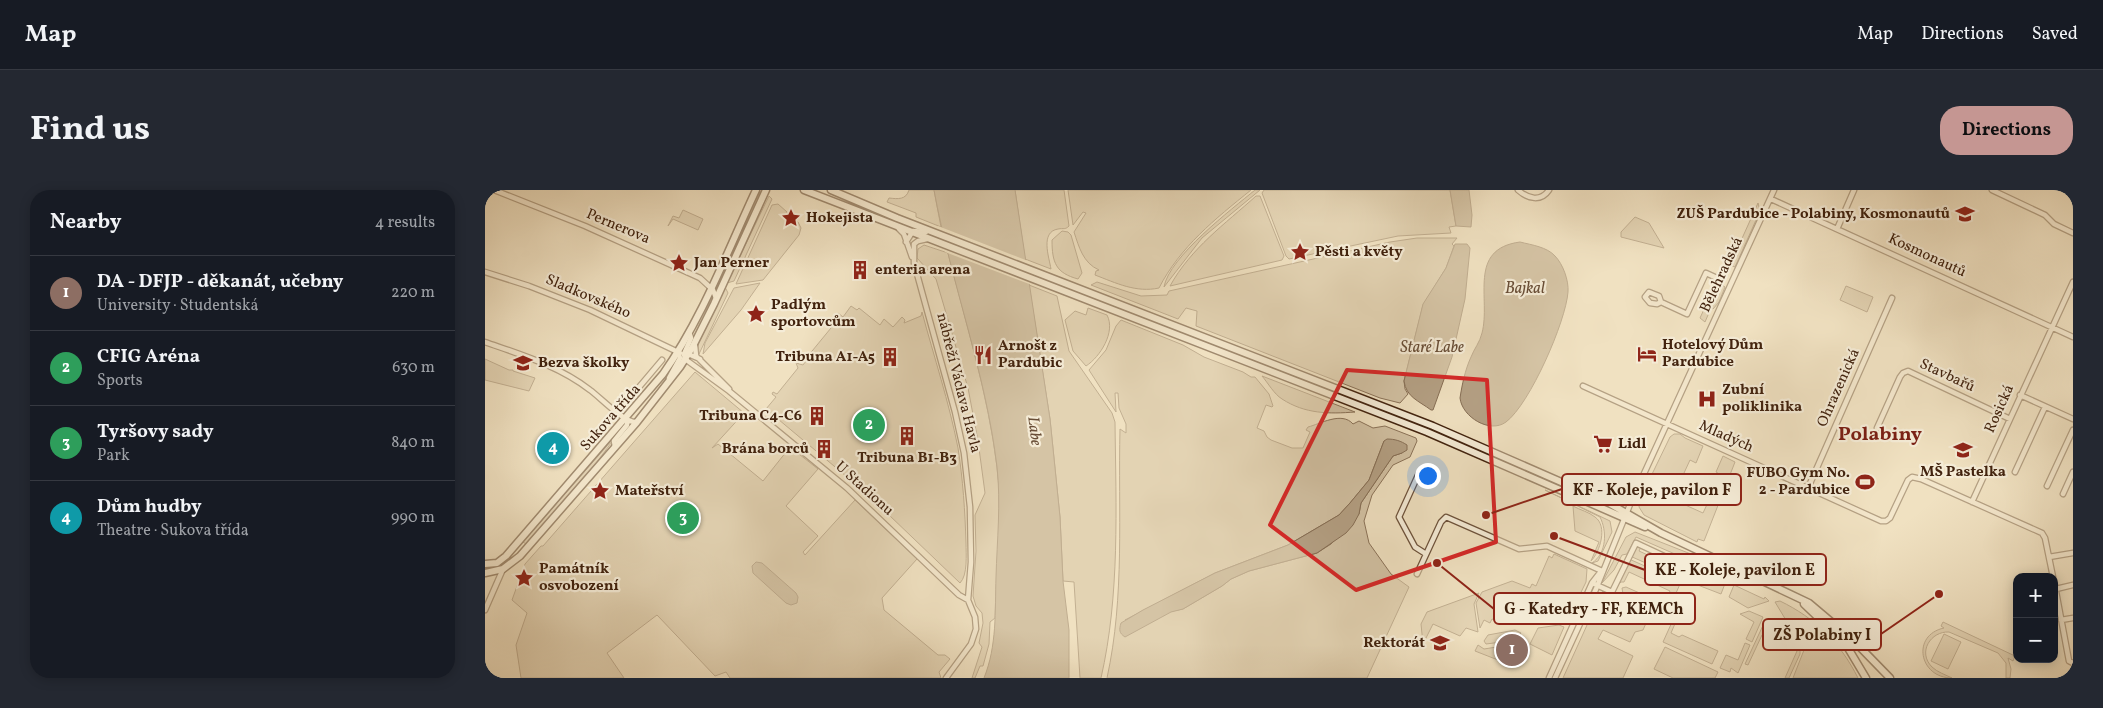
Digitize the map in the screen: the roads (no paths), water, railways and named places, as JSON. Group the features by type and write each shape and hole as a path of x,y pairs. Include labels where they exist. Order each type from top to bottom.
{"main road":[{"name":"Sukova třída","path":"503,569 520,556 615,448 668,384 684,355 689,330 756,190"},
{"name":"Sukova třída","path":"485,564 497,563 509,553 663,374 696,341 767,190"},
{"path":"804,190 911,232 944,235 1433,426 1556,479 1625,516"},
{"path":"831,190 1073,295 1418,428 1625,516 1778,587 1819,610 1854,641 1890,678"},
{"path":"487,573 503,569"},
{"path":"1778,587 1801,602 1833,630 1851,650 1866,678"}],"street":[{"name":"Pernerova","path":"494,190 620,241 700,278 711,287"},
{"path":"1518,190 1525,195 1537,198 1544,196 1549,190"},
{"name":"Bělehradská","path":"1595,584 1774,190"},
{"path":"1837,229 1855,190"},
{"path":"1992,190 2001,192 2045,214 2054,224 2073,233"},
{"name":"Kosmonautů","path":"1771,198 2073,337"},
{"name":"nábřeží Václava Havla","path":"895,225 904,234 914,263 953,403 963,452 970,507 971,575 968,600"},
{"path":"906,242 911,232"},
{"name":"nábřeží Václava Havla","path":"914,263 914,244 930,234"},
{"name":"Sladkovského","path":"485,272 529,286 590,310 684,355"},
{"path":"1661,302 1687,314 1706,273 1717,278"},
{"name":"Rosická","path":"1972,502 2073,282"},
{"path":"711,287 716,294 714,304"},
{"name":"Ohrazenická","path":"1808,488 1892,298"},
{"path":"696,341 695,352 700,359"},
{"path":"485,342 547,364 566,373 591,390 626,419 637,422"},
{"name":"U Stadionu","path":"684,355 700,359 741,401"},
{"name":"U Stadionu","path":"684,355 847,488 961,596 968,600"},
{"name":"Sukova třída","path":"618,412 662,360"},
{"name":"Stavbařů","path":"1877,428 1900,377 1908,371 2010,419"},
{"path":"1583,386 1667,424"},
{"path":"2020,395 2073,419"},
{"path":"2015,472 2045,406"},
{"path":"615,448 614,441 628,424 626,419"},
{"name":"Mladých","path":"1667,424 1884,522 1890,518 1906,482 1912,477 1972,502"},
{"path":"2047,486 2073,430"},
{"path":"2063,494 2073,472"},
{"path":"1419,473 1399,517 1415,547 1426,554"},
{"path":"1972,502 2042,533 2045,538 2052,573"},
{"path":"1417,574 1441,522 1446,517 1517,548 1527,550 1539,546 1547,546 1602,570"},
{"path":"1595,584 1612,592 1636,543 1681,564"},
{"path":"2049,557 2073,552"},
{"path":"485,610 503,569"},
{"path":"487,573 495,585"},
{"path":"1549,678 1595,584"},
{"path":"1555,678 1595,584"},
{"path":"2058,589 2073,586"},
{"path":"947,678 976,634 975,617 968,600"},
{"path":"2058,601 2072,663"},
{"path":"2061,620 2073,618"}],"water":[{"name":"Labe","path":"934,190 1015,190 1050,419 1060,517 1063,581 1069,630 1069,678 984,678 991,654 995,628 999,508 997,467 985,397 949,259"},
{"path":"1450,190 1469,190 1472,215 1471,227 1456,226"},
{"name":"Bajkal","path":"1520,242 1544,248 1552,253 1561,263 1568,283 1566,305 1554,341 1526,398 1506,422 1500,425 1485,425 1471,417 1462,405 1460,398 1467,367 1482,333 1484,320 1484,277 1487,265 1493,254 1504,247"},
{"name":"Staré Labe","path":"1455,244 1467,244 1470,248 1465,299 1452,357 1433,410 1431,410 1410,395 1404,381 1423,304 1446,268"},
{"path":"1387,439 1400,441 1407,445 1407,450 1393,456 1361,503 1359,514 1346,533 1317,553 1249,571 1231,579 1183,609 1171,612 1125,637 1121,633 1121,623 1143,610 1215,573 1288,545 1339,515 1369,480 1384,441"},
{"path":"756,562 762,563 796,593 798,597 797,603 791,605 786,603 753,573 752,566"}],"place":[{"name":"ZUŠ Pardubice - Polabiny, Kosmonautů","path":"1965,214"},
{"name":"Hokejista","path":"791,218"},
{"name":"Pěsti a květy","path":"1300,252"},
{"name":"Jan Perner","path":"679,263"},
{"name":"enteria arena","path":"860,270"},
{"name":"Padlým sportovcům","path":"756,314"},
{"name":"Hotelový Dům Pardubice","path":"1647,354"},
{"name":"Arnošt z Pardubic","path":"983,355"},
{"name":"Tribuna A1-A5","path":"890,357"},
{"name":"Bezva školky","path":"523,363"},
{"name":"Zubní poliklinika","path":"1707,399"},
{"name":"Tribuna C4-C6","path":"817,416"},
{"name":"CFIG Aréna","path":"869,425"},
{"name":"Tribuna B1-B3","path":"907,436"},
{"name":"Lidl","path":"1603,444"},
{"name":"Dům hudby","path":"553,448"},
{"name":"Brána borců","path":"824,449"},
{"name":"MŠ Pastelka","path":"1963,450"},
{"name":"FUBO Gym No. 2 - Pardubice","path":"1865,482"},
{"name":"Mateřství","path":"600,491"},
{"name":"KF - Koleje, pavilon F","path":"1486,515"},
{"name":"Tyršovy sady","path":"683,518"},
{"name":"KE - Koleje, pavilon E","path":"1554,536"},
{"name":"G - Katedry - FF, KEMCh","path":"1437,563"},
{"name":"Památník osvobození","path":"524,578"},
{"name":"ZŠ Polabiny I","path":"1939,594"},
{"name":"Rektorát","path":"1440,643"},
{"name":"DA - DFJP - děkanát, učebny","path":"1512,650"}],"district":[{"name":"Polabiny","path":"1880,435"}]}
